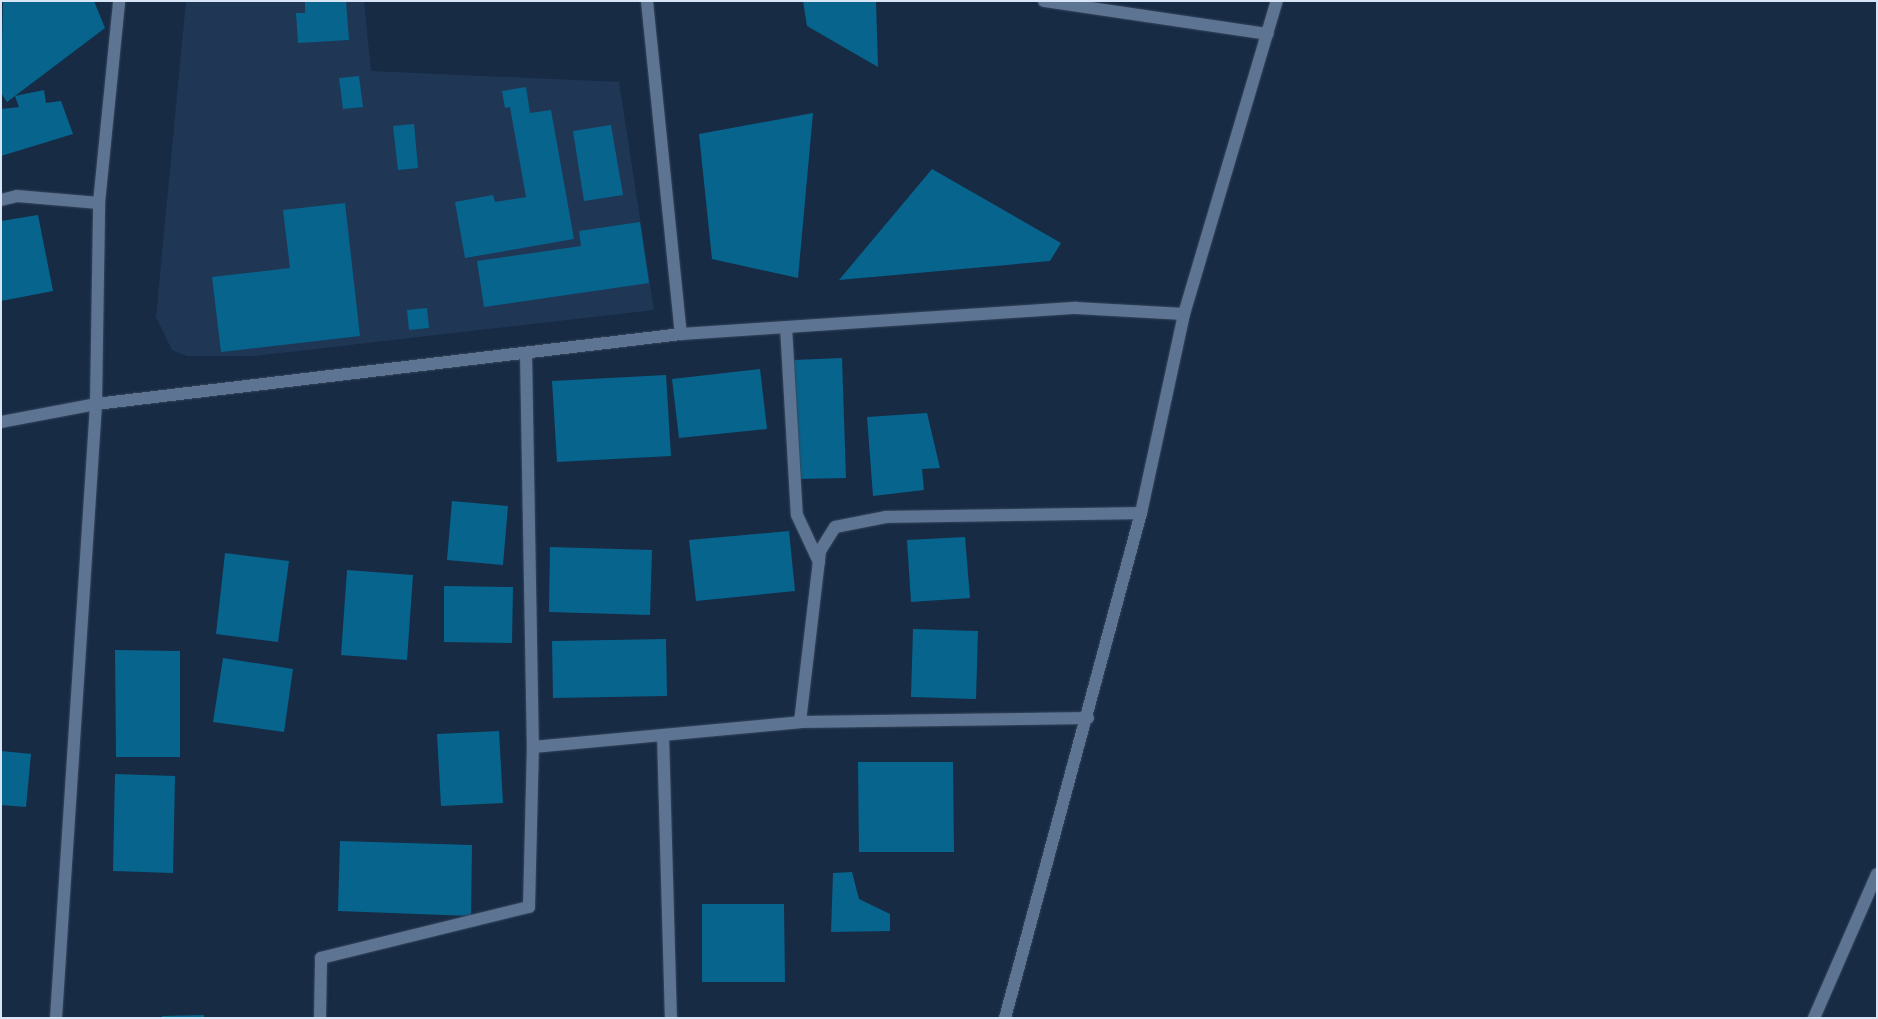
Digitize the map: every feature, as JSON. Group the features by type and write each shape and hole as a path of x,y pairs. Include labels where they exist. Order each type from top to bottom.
{"street":[{"path":"56,1018 96,404 99,203 119,1"},
{"path":"647,1 681,334"},
{"path":"1005,1018 1088,718 1141,513 1184,314 1277,1"},
{"path":"1046,2 1268,34"},
{"path":"1,200 18,196 99,203"},
{"path":"1,422 96,404 681,334 1076,308 1184,314"},
{"path":"786,327 796,515 819,562"},
{"path":"320,1018 321,958 529,907 533,748 526,353"},
{"path":"800,722 820,551 835,527 886,517 1141,513"},
{"path":"533,748 800,722 1088,718"},
{"path":"663,735 671,1018"},
{"path":"1814,1018 1877,874"}],"shaded area":[{"path":"186,1 364,1 371,71 619,82 654,310 254,356 187,356 172,350 156,317"}],"building":[{"path":"3,1 94,1 105,28 7,102 1,93"},
{"path":"305,1 346,1 349,40 298,43 296,13 305,13"},
{"path":"803,1 876,1 878,67 807,26"},
{"path":"359,76 363,107 343,109 339,78"},
{"path":"526,87 530,113 551,110 574,239 465,258 455,202 493,195 495,202 526,197 510,107 505,108 502,91"},
{"path":"44,90 46,103 61,101 73,134 1,156 1,109 19,107 15,96"},
{"path":"813,113 798,278 712,259 699,134"},
{"path":"414,124 418,168 398,170 393,126"},
{"path":"611,125 623,195 584,201 573,131"},
{"path":"932,169 1061,243 1050,261 839,280"},
{"path":"345,203 360,336 221,352 212,277 290,268 283,210"},
{"path":"38,215 53,291 1,301 1,221"},
{"path":"640,222 649,283 484,307 477,261 581,246 579,231"},
{"path":"427,308 429,328 409,330 407,310"},
{"path":"842,358 846,478 797,479 793,360"},
{"path":"760,369 767,429 679,438 672,379"},
{"path":"666,375 671,456 557,462 552,381"},
{"path":"927,413 940,468 922,469 924,490 873,496 867,417"},
{"path":"452,501 508,506 503,565 447,560"},
{"path":"789,531 795,591 696,601 689,540"},
{"path":"965,537 970,598 911,602 907,540"},
{"path":"550,547 652,550 650,615 549,612"},
{"path":"225,553 289,561 278,642 216,634"},
{"path":"347,570 413,575 407,660 341,655"},
{"path":"444,586 513,587 512,643 444,642"},
{"path":"913,629 978,631 976,699 911,697"},
{"path":"666,639 667,696 553,698 552,641"},
{"path":"115,650 180,651 180,757 116,757"},
{"path":"223,658 293,669 284,732 213,722"},
{"path":"499,731 503,803 441,806 437,734"},
{"path":"1,751 31,754 26,807 1,805"},
{"path":"858,762 953,762 954,852 859,852"},
{"path":"115,774 175,776 173,873 113,871"},
{"path":"340,841 472,845 471,916 338,911"},
{"path":"852,872 859,899 890,914 890,931 831,932 833,873"},
{"path":"702,904 784,904 785,982 702,982"},
{"path":"204,1015 204,1018 162,1018 162,1016"}]}
